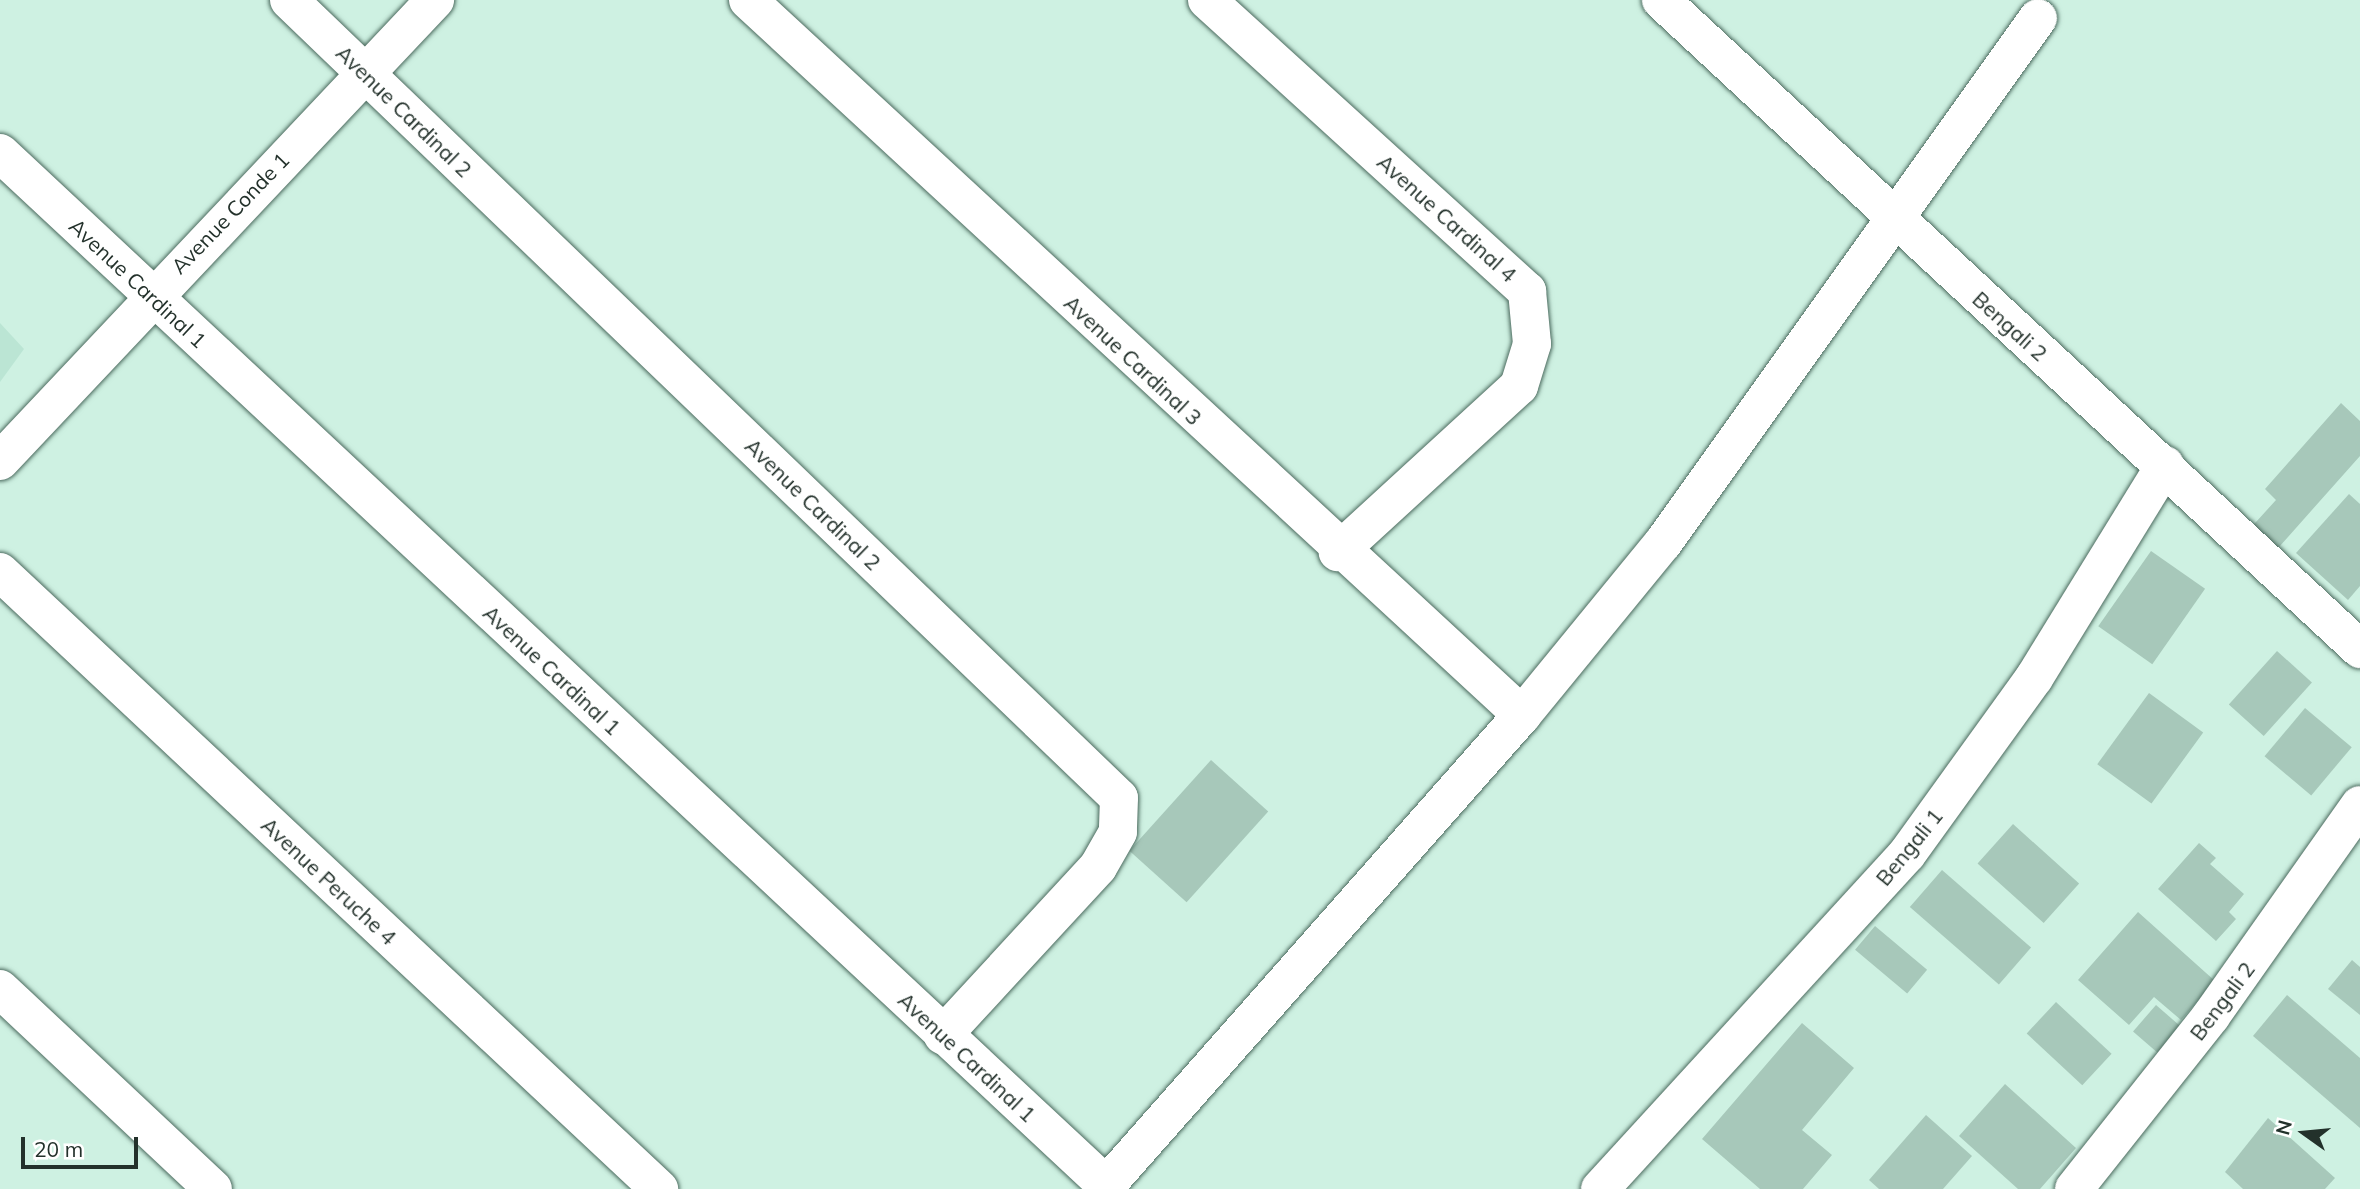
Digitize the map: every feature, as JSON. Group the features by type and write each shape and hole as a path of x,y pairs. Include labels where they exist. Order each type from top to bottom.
{"street":[{"name":"Avenue Cardinal 2","path":"289,0 1119,798 1118,832 1098,867 943,1035"},
{"name":"Avenue Conde 1","path":"0,461 150,296 435,0"},
{"name":"Avenue Cardinal 3","path":"748,0 1338,552 1521,715"},
{"name":"Avenue Cardinal 4","path":"1207,0 1527,291 1532,344 1519,386 1338,552"},
{"name":"Bengali 2","path":"1661,0 1896,224 2165,465 2360,649"},
{"path":"1105,1187 1521,715 1663,543 1896,224 2038,18"},
{"name":"Avenue Cardinal 1","path":"0,153 1105,1187"},
{"name":"Bengali 1","path":"1600,1189 1907,855 2034,678 2165,465"},
{"name":"Avenue Peruche 4","path":"0,572 659,1189"},
{"name":"Bengali 2","path":"2074,1189 2211,1016 2360,805"},
{"path":"0,989 213,1189"}],"shaded area":[{"path":"0,323 24,349 0,382"}],"building":[{"path":"2341,403 2360,421 2360,456 2271,556 2246,533 2276,500 2265,489"},
{"path":"2349,494 2360,504 2360,586 2348,600 2296,553"},
{"path":"2151,551 2205,589 2152,664 2098,626"},
{"path":"2277,651 2312,682 2264,736 2229,705"},
{"path":"2149,693 2203,732 2151,804 2097,764"},
{"path":"2305,708 2352,747 2311,795 2265,756"},
{"path":"1211,760 1268,812 1187,902 1129,851"},
{"path":"2013,824 2079,884 2044,923 1978,863"},
{"path":"2199,843 2216,858 2210,864 2244,894 2229,912 2236,919 2216,941 2158,889"},
{"path":"1942,870 2031,947 1999,984 1910,907"},
{"path":"2138,912 2215,981 2181,1020 2154,997 2129,1025 2078,980"},
{"path":"1875,926 1927,970 1907,993 1855,950"},
{"path":"2352,960 2360,967 2360,1015 2328,989"},
{"path":"2287,995 2360,1058 2360,1128 2253,1036"},
{"path":"2056,1002 2112,1054 2082,1085 2027,1033"},
{"path":"2156,1005 2187,1032 2164,1058 2133,1031"},
{"path":"1802,1023 1854,1068 1802,1130 1832,1155 1803,1189 1760,1189 1702,1139"},
{"path":"2005,1084 2076,1148 2040,1189 2018,1189 1959,1136"},
{"path":"1926,1115 1972,1156 1943,1189 1879,1189 1869,1180"},
{"path":"2268,1118 2335,1178 2325,1189 2243,1189 2225,1172"}]}
